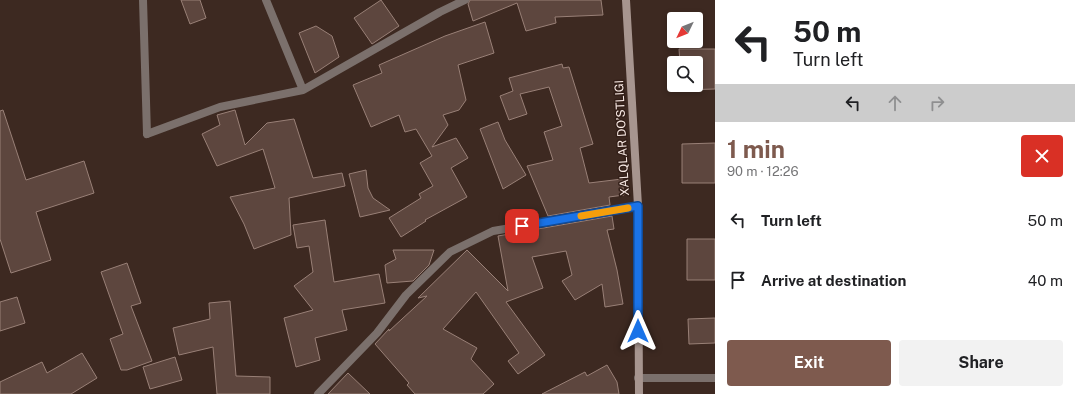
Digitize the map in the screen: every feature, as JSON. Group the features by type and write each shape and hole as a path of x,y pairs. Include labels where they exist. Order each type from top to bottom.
{"main road":[{"name":"XALQLAR DO’STLIGI","path":"626,0 638,206 639,394"}],"street":[{"path":"143,0 147,134 220,107 303,90 440,12 465,0"},
{"path":"266,0 303,90"},
{"path":"318,394 377,333 406,295 450,252 494,231 638,206"},
{"path":"638,378 715,378"}],"building":[{"path":"181,0 200,0 206,18 190,24"},
{"path":"381,0 399,26 372,44 354,18"},
{"path":"470,0 601,0 603,15 555,17 556,23 526,31 517,3 473,21 468,4"},
{"path":"485,22 494,53 458,65 466,100 459,110 443,115 448,125 432,147 456,138 468,158 451,168 467,197 425,220 426,221 401,237 389,218 421,198 419,194 433,186 420,163 432,156 416,129 405,132 399,115 371,127 353,85 382,73 379,65 445,36"},
{"path":"316,26 332,36 339,57 315,73 299,33"},
{"path":"679,49 715,49 715,89 703,89 703,56 680,56"},
{"path":"562,64 563,68 569,67 593,144 580,148 589,183 622,179 624,195 609,197 610,205 548,216 527,166 553,160 544,132 562,126 549,87 520,94 527,114 509,120 500,96 513,91 509,78"},
{"path":"3,110 26,180 84,161 94,193 36,212 51,260 11,273 0,239 0,111"},
{"path":"235,110 245,145 267,123 294,119 313,178 342,173 345,186 289,198 291,235 254,249 244,224 230,197 275,188 263,149 217,166 202,134 220,125 217,115"},
{"path":"498,122 505,140 526,175 503,189 480,129"},
{"path":"715,143 715,183 682,183 682,144"},
{"path":"366,170 368,188 373,198 390,210 360,217 349,174"},
{"path":"612,216 614,229 607,230 617,270 623,304 605,307 602,284 575,300 562,281 572,275 566,251 532,257 543,288 506,302 545,355 518,374 508,361 519,353 476,292 443,329 477,348 471,359 494,384 483,394 415,394 407,385 409,383 375,344 389,329 389,331 427,296 418,298 467,250 508,291 498,236"},
{"path":"325,220 334,282 379,274 385,303 342,310 347,330 315,338 320,360 296,367 284,318 313,310 294,286 313,272 309,246 297,248 293,225"},
{"path":"687,239 715,239 715,280 687,280"},
{"path":"393,250 434,250 429,265 413,281 387,283 385,265 396,259"},
{"path":"127,263 141,303 131,306 152,361 127,370 121,370 110,339 123,334 101,272"},
{"path":"17,297 25,323 0,331 0,302"},
{"path":"230,301 236,376 270,377 270,394 217,394 213,347 179,355 173,328 210,319 209,303"},
{"path":"715,318 715,343 689,344 688,319"},
{"path":"82,353 97,378 71,394 0,394 0,382 42,362 47,373"},
{"path":"175,357 182,380 150,389 143,367"},
{"path":"607,365 617,382 619,394 542,394 585,372 587,376"},
{"path":"348,373 370,394 328,394"}],"slow traffic":[{"path":"581,216 628,208"}],"route":[{"path":"522,226 638,206 638,331"}]}
